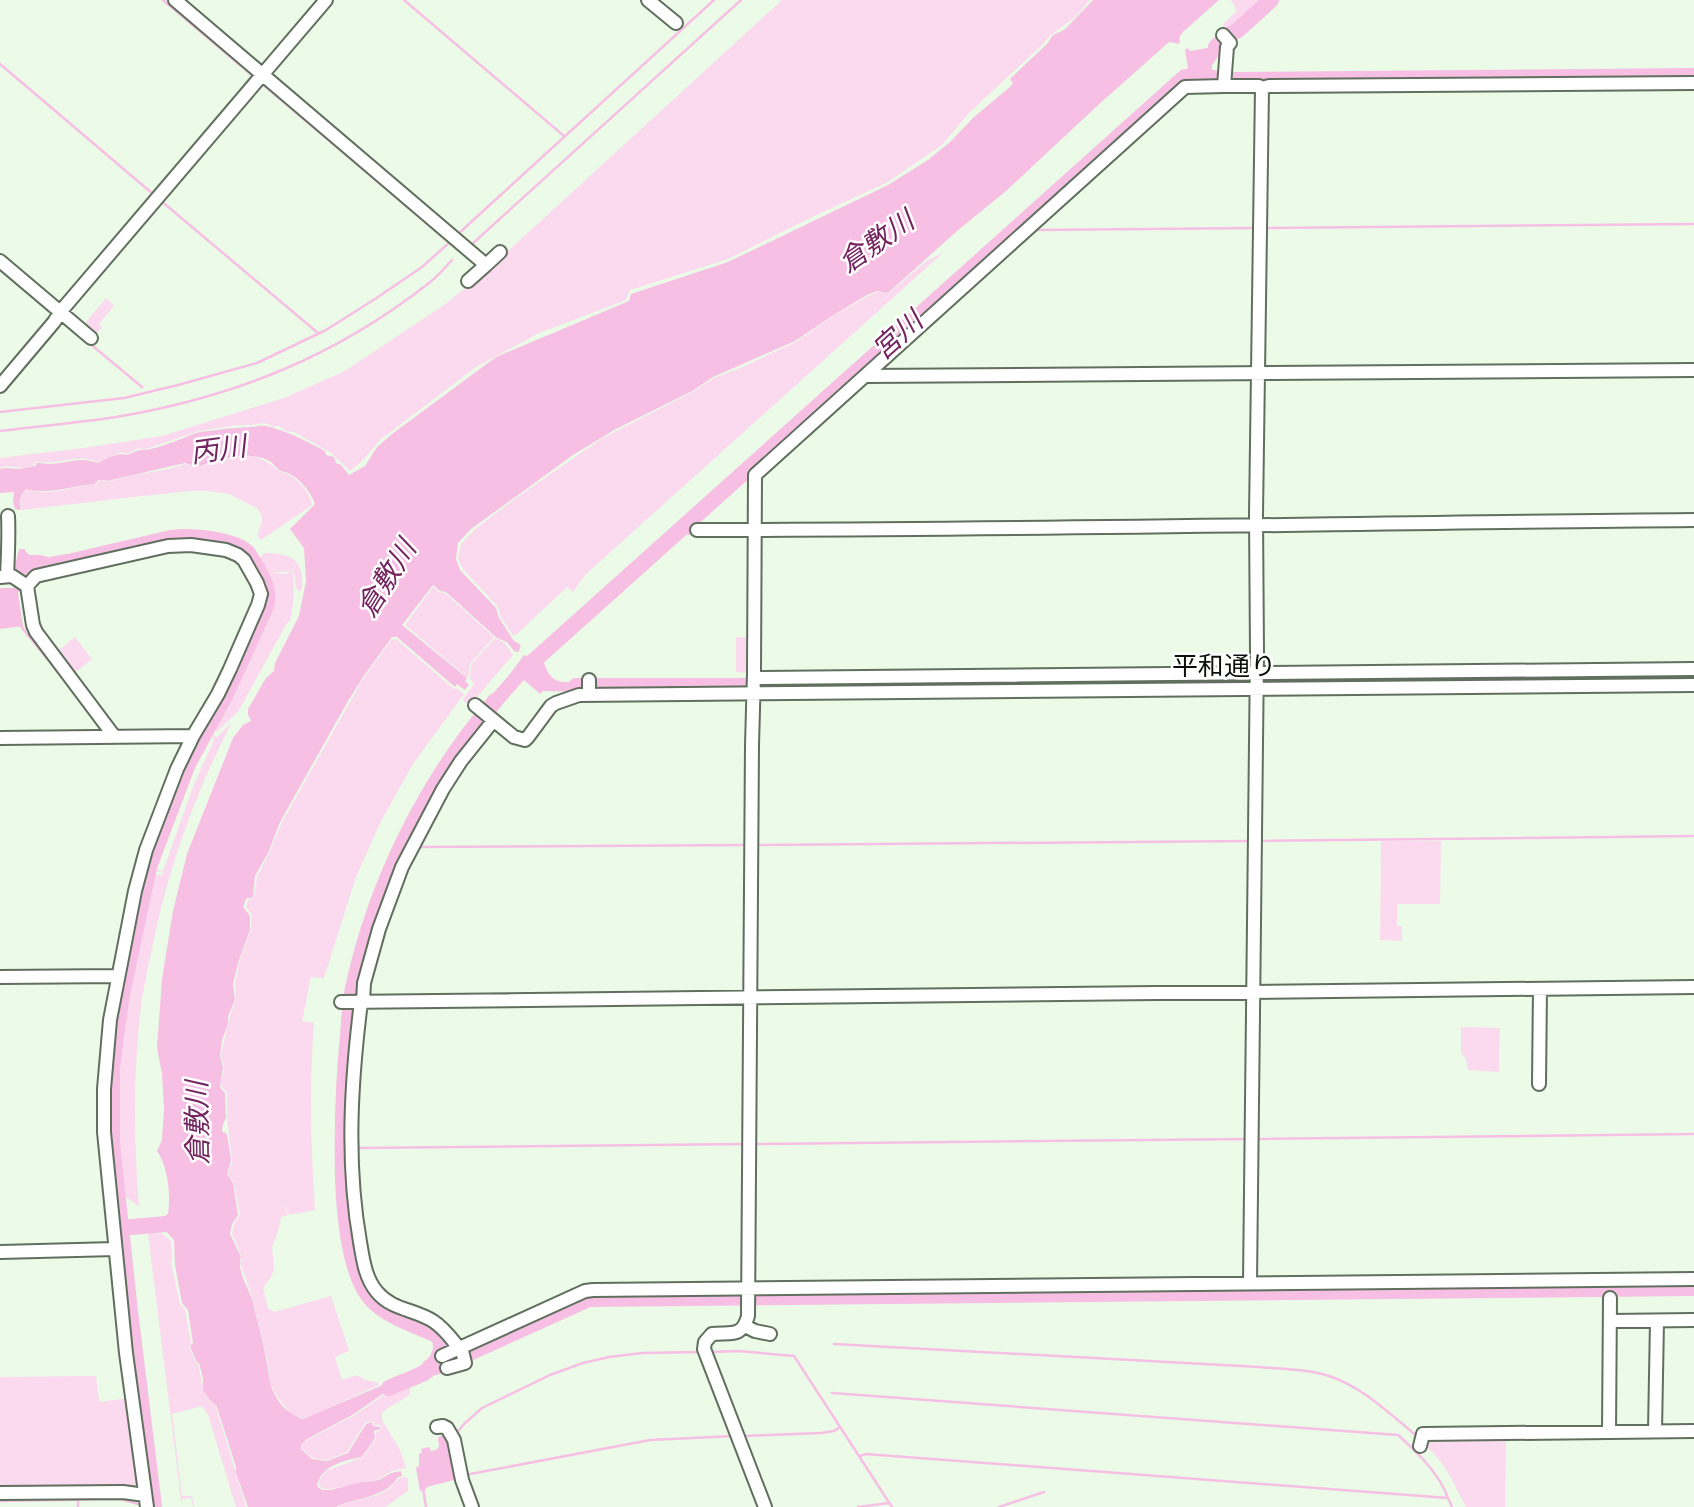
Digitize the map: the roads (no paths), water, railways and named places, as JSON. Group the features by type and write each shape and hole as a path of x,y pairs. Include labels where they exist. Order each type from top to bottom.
{"street":[{"path":"175,0 486,265"},
{"path":"0,386 326,0"},
{"path":"648,0 676,23"},
{"path":"1224,82 1227,47 1230,43 1225,38"},
{"path":"765,1507 704,1352 705,1342 712,1334 738,1332 745,1326 748,1316 755,475 1185,87 1224,82 1262,88 1694,83"},
{"path":"1251,1282 1262,88"},
{"path":"468,281 500,252"},
{"path":"0,261 59,315 91,338"},
{"path":"863,378 1694,370"},
{"path":"8,516 8,548 15,580 36,632 114,736"},
{"path":"697,530 754,533 1257,528 1694,520"},
{"path":"0,1493 123,1492 146,1501 130,1381 104,1132 104,1089 110,1020 135,891 146,850 177,769 224,681 261,594 244,560 238,555 226,550 191,545 168,546 15,580"},
{"path":"1256,680 1286,674 1694,670"},
{"name":"平和通り","path":"491,719 514,737 525,740 551,706 589,687 1256,680 1694,685"},
{"path":"447,1368 465,1363 461,1352 441,1327 432,1320 394,1306 372,1286 366,1272 352,1191 351,1112 364,983 385,910 412,846 439,796 491,719 477,707"},
{"path":"0,738 193,736"},
{"path":"0,977 118,976"},
{"path":"342,1002 751,994 1694,987"},
{"path":"1539,1084 1540,989"},
{"path":"0,1252 115,1249"},
{"path":"442,1356 461,1352 585,1291 593,1290 748,1294 1251,1282 1694,1279"},
{"path":"1609,1432 1610,1298"},
{"path":"1610,1321 1694,1320"},
{"path":"1655,1431 1657,1321"},
{"path":"745,1326 770,1334"},
{"path":"1422,1440 1423,1434 1694,1431"},
{"path":"446,1432 472,1507"}],"water":[{"path":"1093,0 1219,0 1183,32 1179,38 1180,44 1169,42 1006,191 889,292 877,291 867,295 795,341 713,377 692,391 614,430 573,455 471,529 458,543 456,559 460,570 496,608 499,618 514,641 521,645 519,651 514,651 507,642 497,638 446,592 433,585 402,625 467,678 465,681 469,685 465,690 457,684 455,687 397,637 392,637 348,701 280,822 268,853 255,876 253,897 246,899 243,907 250,916 250,930 233,984 235,1000 228,1016 220,1056 223,1067 220,1087 225,1093 226,1118 222,1131 227,1134 231,1160 227,1174 233,1183 238,1215 230,1234 241,1257 241,1272 252,1299 272,1387 287,1410 303,1419 404,1376 407,1382 381,1395 301,1445 301,1449 312,1459 327,1461 348,1453 366,1424 372,1422 373,1426 381,1429 374,1431 375,1438 362,1457 341,1462 328,1469 319,1479 317,1486 322,1490 331,1490 379,1480 401,1471 402,1476 393,1484 378,1493 336,1507 248,1507 217,1407 203,1390 199,1363 190,1346 193,1343 188,1310 182,1303 175,1265 174,1240 164,1229 151,1230 148,1225 168,1214 169,1207 166,1173 157,1151 162,1140 164,1108 157,1048 162,979 173,911 187,854 233,738 243,725 251,721 248,709 266,678 274,671 275,663 299,616 306,581 304,548 290,529 315,504 297,478 280,471 263,458 245,455 197,467 185,463 60,490 26,489 20,499 21,510 15,509 14,492 0,493 0,469 36,466 37,462 52,464 82,460 97,463 115,455 127,455 159,447 199,432 264,426 288,433 325,451 326,455 334,457 336,463 349,475 365,466 377,447 392,434 496,357 629,301 631,294 728,262 888,185 928,160 1011,86 1013,83 1010,79 1053,35 1064,30"},
{"path":"1221,37 1224,49 1212,69 1221,76 1221,84 1173,94 1165,86 1188,68 1185,50 1212,47"},
{"path":"19,549 24,549 31,555 64,558 66,566 32,573 18,593 23,626 0,629 0,588 13,588 20,575 14,570"},
{"path":"538,649 546,657 544,663 547,671 555,680 586,681 586,692 543,691 540,694 524,680 490,715 481,707 524,655 527,656"},
{"path":"432,1356 441,1360 445,1367 428,1380 419,1383 414,1380 410,1371 423,1365 423,1362"},
{"path":"440,1436 445,1436 446,1441 452,1445 458,1479 420,1491 416,1468 419,1466 419,1454 422,1453 421,1449 429,1447 431,1451 436,1450"}],"waterway":[{"path":"163,0 254,77"},
{"path":"404,0 564,136"},
{"path":"458,234 714,0"},
{"path":"471,245 741,0"},
{"name":"宮川","path":"1216,47 1271,0"},
{"path":"0,64 153,194"},
{"path":"1209,78 1694,76"},
{"name":"宮川","path":"527,667 1185,77"},
{"path":"261,83 458,250"},
{"path":"160,200 318,333"},
{"path":"1263,228 1694,224"},
{"path":"1036,230 1256,228"},
{"path":"0,412 124,398 257,363 326,330 422,267 451,241"},
{"path":"0,431 159,409 201,398 282,370 320,353 393,309 429,283 452,260"},
{"path":"88,342 142,387"},
{"path":"680,529 696,535"},
{"path":"45,566 171,538 200,538 233,544 248,553 263,578 267,592 266,606 225,696 188,764 149,867 122,994 112,1067 112,1144 154,1507"},
{"path":"19,624 65,681"},
{"path":"576,686 1694,676"},
{"path":"389,1388 429,1369 437,1360 441,1345 437,1335 393,1316 378,1306 364,1289 353,1260 345,1208 343,1160 344,1089 352,994 375,910 406,836 447,766 495,701"},
{"path":"1259,841 1694,836"},
{"path":"755,845 1249,841"},
{"path":"416,847 747,845"},
{"path":"1255,1139 1694,1134"},
{"path":"755,1144 1249,1139"},
{"path":"356,1148 745,1144"},
{"path":"120,1228 167,1224"},
{"path":"435,1367 589,1299 1694,1288"},
{"path":"834,1344 1312,1372 1353,1387 1376,1402 1418,1437"},
{"path":"709,1352 738,1351 794,1356 892,1507"},
{"path":"455,1435 482,1408 550,1375 583,1363 642,1353 699,1352"},
{"path":"832,1393 1398,1435 1433,1472 1448,1498"},
{"path":"741,1436 821,1433 840,1427"},
{"path":"465,1475 650,1440 734,1436"},
{"path":"860,1456 866,1454 1448,1498 1452,1507"},
{"path":"423,1488 426,1507"},
{"path":"999,1507 1044,1492"},
{"path":"78,1499 78,1507"},
{"path":"0,1501 120,1499 142,1505"},
{"path":"858,1507 889,1503"}],"water label":[{"name":"倉敷川","path":"876,241"},
{"name":"丙川","path":"218,449"},
{"name":"倉敷川","path":"386,578"},
{"name":"倉敷川","path":"197,1123"}]}
